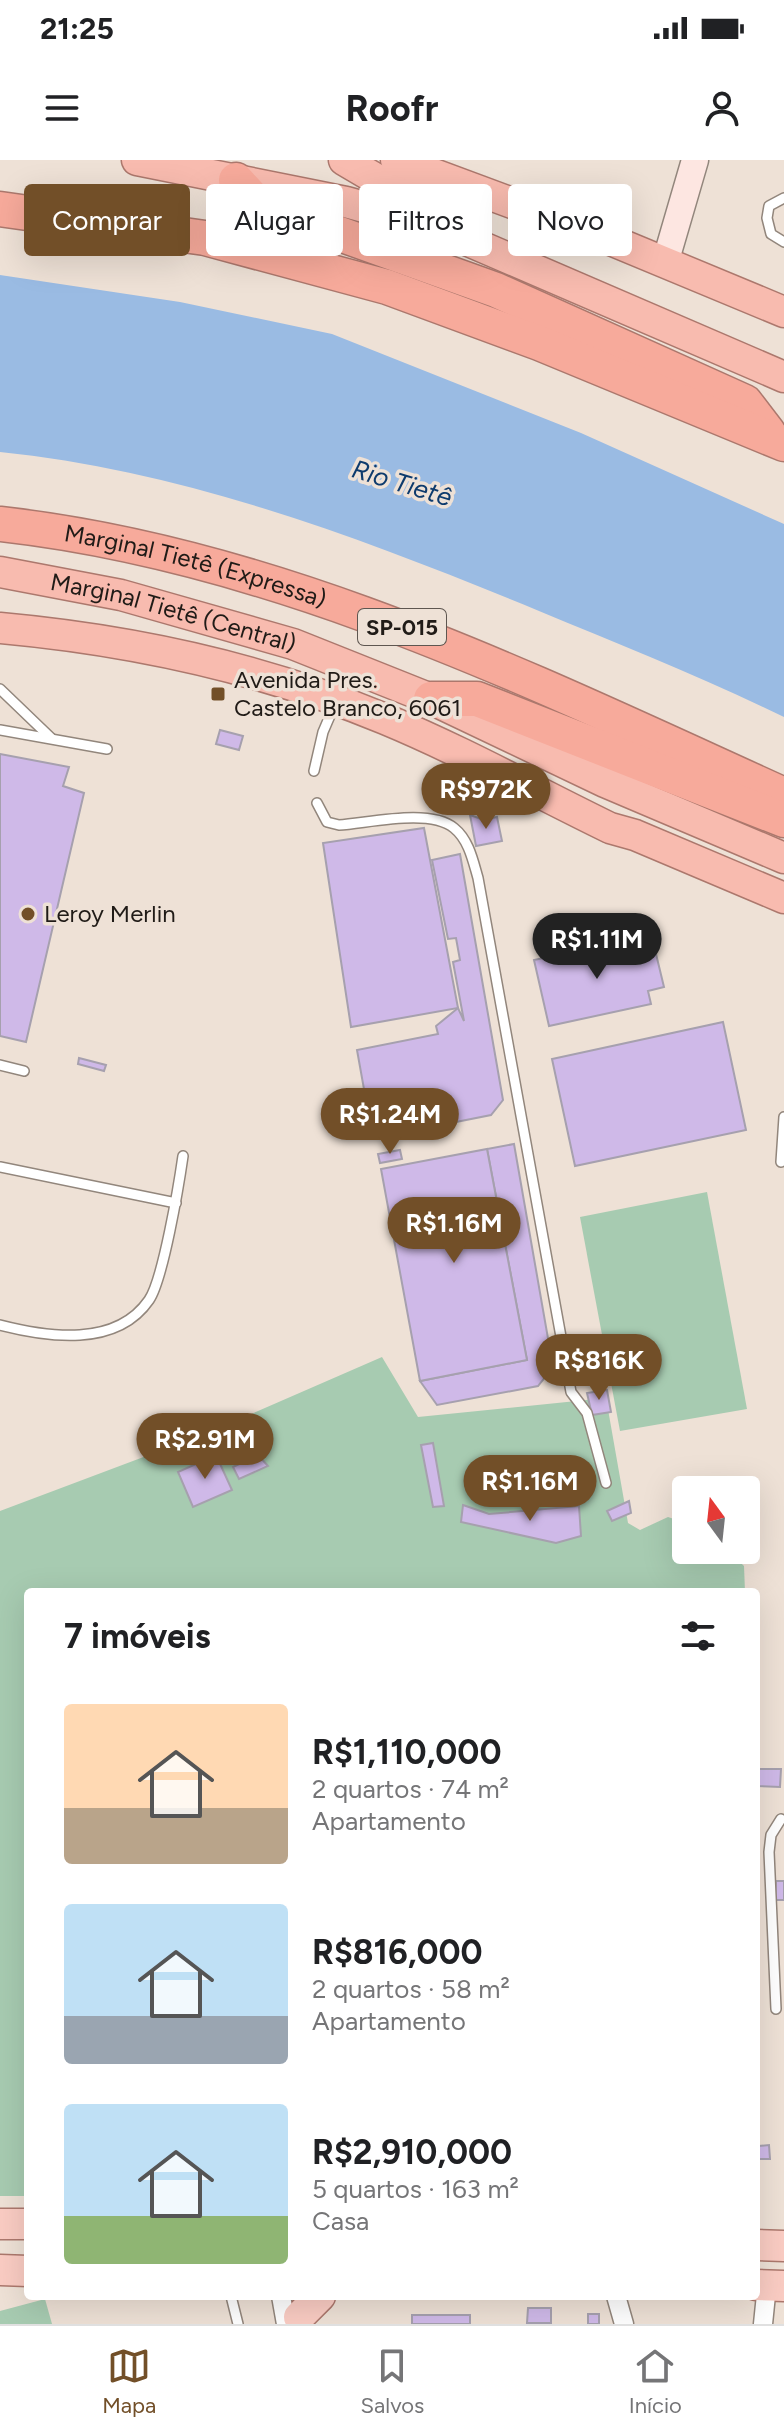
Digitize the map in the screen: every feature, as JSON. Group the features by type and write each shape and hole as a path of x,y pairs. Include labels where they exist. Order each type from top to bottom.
{"highway":[{"path":"137,160 346,202 436,227 784,377"},
{"path":"344,160 383,183 629,290 737,347 748,363"},
{"path":"396,160 784,312"},
{"path":"236,180 259,205 496,290 745,402 778,442"},
{"path":"0,209 205,238 387,287 539,343 778,442"},
{"name":"Marginal Tietê (Expressa)","path":"0,524 77,533 269,580 455,646 784,795"},
{"name":"Marginal Tietê (Central)","path":"0,572 121,595 293,644 431,699 605,782 784,858"},
{"path":"0,628 83,635 213,661 336,700 386,719 610,828 635,835 784,898"},
{"path":"431,699 477,699 784,820"},
{"path":"610,828 631,844 784,915"}],"main road":[{"path":"665,263 695,160"},
{"path":"0,2224 24,2224"},
{"path":"760,2245 784,2246"},
{"path":"0,2270 24,2271"}],"street":[{"path":"763,2324 769,2285"},
{"path":"617,2300 624,2324"}],"lane":[{"path":"784,198 769,206 767,218 771,234 784,242"},
{"path":"0,689 51,738"},
{"path":"314,771 323,732 336,700"},
{"path":"0,730 107,749"},
{"path":"317,803 327,822 339,825 427,817 444,821 456,829 467,845 478,878 571,1392 587,1413 606,1483"},
{"path":"0,1065 24,1071"},
{"path":"781,1162 784,1117"},
{"path":"0,1325 60,1337 102,1331 128,1321 150,1299 176,1203 183,1156"},
{"path":"0,1167 176,1203"},
{"path":"776,2009 769,1852 771,1835 781,1819"},
{"path":"232,2300 238,2324"}],"green space":[{"path":"707,1192 747,1409 620,1431 580,1217"},
{"path":"382,1357 418,1417 606,1398 628,1523 640,1530 668,1517 672,1518 672,1564 742,1564 745,1588 24,1588 24,2196 0,2196 0,1511 210,1432"},
{"path":"45,2300 52,2324 0,2324 0,2311"}],"water":[{"name":"Rio Tietê","path":"0,275 180,302 332,334 581,433 784,524 784,717 601,636 342,534 207,492 139,475 70,461 0,452"}],"building":[{"path":"220,730 243,736 239,750 216,744"},
{"name":"Leroy Merlin","path":"0,754 69,767 63,786 84,793 26,1042 0,1036"},
{"path":"470,815 484,820 497,817 502,841 476,846"},
{"path":"424,828 458,1008 351,1027 323,843"},
{"path":"460,854 503,1100 491,1115 386,1136 367,1106 357,1050 438,1034 436,1026 458,1008 464,1021 453,962 460,960 456,938 448,939 432,860"},
{"path":"637,938 641,957 656,954 664,987 648,991 651,1004 549,1026 534,960"},
{"path":"723,1022 746,1130 575,1166 552,1059"},
{"path":"79,1058 106,1065 104,1071 78,1064"},
{"path":"514,1144 553,1367 538,1386 437,1405 420,1381 527,1360 487,1149"},
{"path":"487,1149 527,1360 420,1381 381,1169"},
{"path":"400,1150 402,1159 380,1163 378,1154"},
{"path":"607,1390 611,1412 592,1415 587,1393"},
{"path":"433,1443 444,1506 433,1507 421,1445"},
{"path":"216,1455 232,1490 193,1507 178,1472"},
{"path":"258,1455 268,1466 239,1479 233,1467"},
{"path":"629,1501 631,1513 612,1521 607,1511"},
{"path":"463,1505 489,1514 579,1506 581,1536 556,1543 461,1522"},
{"path":"760,1769 781,1769 780,1787 760,1786"},
{"path":"776,1881 784,1881 784,1900 775,1900"},
{"path":"769,2145 770,2159 760,2159 760,2146"},
{"path":"528,2308 551,2308 551,2323 527,2323"},
{"path":"588,2314 599,2314 599,2324 588,2324"},
{"path":"412,2315 470,2315 470,2324 412,2324"}],"place":[{"name":"Avenida Pres. Castelo Branco, 6061","path":"218,694"},
{"name":"Leroy Merlin","path":"28,914"}]}
